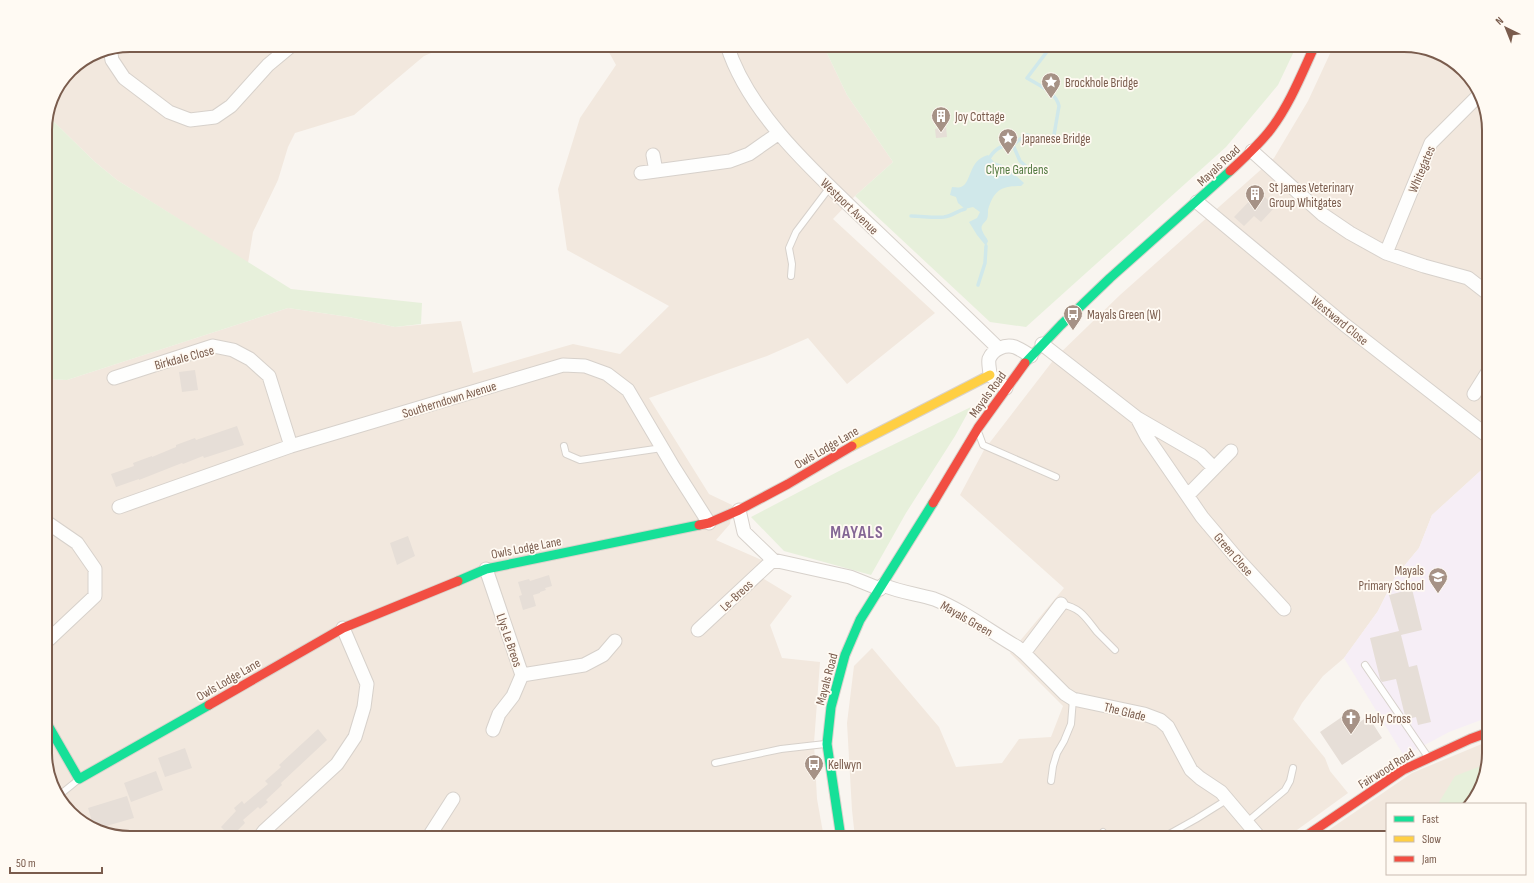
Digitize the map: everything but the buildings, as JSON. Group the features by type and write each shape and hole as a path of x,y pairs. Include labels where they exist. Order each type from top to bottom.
{"street":[{"path":"111,55 112,60 124,78 169,112 190,120 215,117 231,106 268,65 284,52"},
{"name":"Westport Avenue","path":"729,52 749,93 779,133 830,187 998,348"},
{"name":"Mayals Road","path":"840,831 827,744 831,707 845,656 860,620 882,587 978,428 1031,356 1110,278 1197,202 1252,151 1271,129 1291,96 1312,52"},
{"name":"Whitegates","path":"1386,253 1431,143 1475,99"},
{"path":"641,173 730,161 749,154 779,133"},
{"path":"1252,151 1322,214 1350,232 1386,253 1424,266 1468,278 1482,289"},
{"path":"653,154 656,171"},
{"name":"Westward Close","path":"1197,202 1345,325 1482,432"},
{"name":"Green Close","path":"1042,344 1137,418 1201,455 1214,468"},
{"path":"1006,388 990,375 989,361 991,355 998,348 1006,345 1016,347 1031,356"},
{"name":"Birkdale Close","path":"114,378 213,346 233,350 250,359 269,376 291,446"},
{"name":"Southerndown Avenue","path":"119,507 291,446 563,365 585,366 607,374 628,390 709,523"},
{"name":"Owls Lodge Lane","path":"80,779 343,628 486,569 709,523 739,510 788,484 839,452 990,375"},
{"path":"1474,394 1482,385"},
{"name":"Green Close","path":"1137,418 1147,437 1202,517 1235,556 1284,609"},
{"path":"1188,495 1231,450"},
{"path":"739,510 744,532 773,560"},
{"path":"52,526 77,543 95,569 95,596 52,636"},
{"name":"Mayals Green","path":"773,560 850,577 882,587 933,599 951,607 1024,653"},
{"name":"Le-Breos","path":"698,630 773,560"},
{"name":"Llys Le Breos","path":"486,569 522,675 513,696 499,714 493,730"},
{"path":"1024,653 1061,604"},
{"path":"264,831 337,764 355,737 364,707 367,684 343,628"},
{"path":"522,675 584,665 603,655 615,641"},
{"name":"The Glade","path":"1024,653 1065,694 1073,699 1144,714 1160,720 1168,727 1191,770 1228,799 1254,831"},
{"path":"52,732 80,779"},
{"name":"Fairwood Road","path":"1313,831 1403,770 1428,757 1482,735"},
{"path":"432,831 453,799"}],"lane":[{"path":"791,276 792,264 789,248 796,232 830,187"},
{"path":"978,428 983,446 1056,477"},
{"path":"564,446 566,454 580,460 662,448"},
{"path":"1061,604 1072,606 1079,611 1115,650"},
{"path":"1365,665 1428,757"},
{"path":"1051,781 1057,753 1071,724 1073,699"},
{"path":"715,763 781,749 827,744"},
{"path":"1247,822 1285,790 1290,781 1293,768"},
{"path":"62,793 80,779"},
{"path":"1175,831 1228,799"}],"shaded area":[{"path":"130,52 433,52 424,56 354,115 295,133 288,147 278,180 253,232 248,263 117,180 95,162 53,121 58,100 68,82 91,62 105,56"},
{"path":"609,52 826,52 847,95 893,162 855,196 833,219 935,313 847,384 808,338 767,356 649,398 709,494 732,505 730,524 716,540 764,561 764,579 792,596 770,625 782,658 820,662 814,743 817,799 823,831 130,831 100,825 82,815 68,801 62,792 53,768 52,758 52,379 67,380 288,308 349,317 395,327 461,321 473,373 573,344 620,354 669,306 567,250 558,189 580,118 616,65"},
{"path":"1331,52 1414,53 1443,62 1452,68 1466,82 1476,100 1481,115 1482,125 1482,469 1432,515 1419,548 1395,577 1378,611 1344,658 1323,676 1302,703 1293,719 1325,758 1330,771 1348,793 1296,831 854,831 847,723 854,666 872,648 939,727 956,767 1002,763 1019,739 1051,737 1063,706 1010,653 1064,588 960,495 984,450 1055,358 1120,295 1274,158 1308,101"},
{"name":"Mayals Primary School","path":"1482,469 1482,720 1449,732 1404,756 1344,658 1378,611 1395,577 1419,548 1432,515"},
{"path":"1482,744 1481,763 1476,783 1472,792 1464,803 1386,803 1386,831 1327,831 1412,773"}],"green space":[{"name":"Clyne Gardens","path":"826,52 1294,52 1278,85 1226,147 1026,327 990,322 855,196 893,162 847,95"},
{"path":"53,121 95,162 117,180 291,289 422,303 421,324 395,327 349,317 288,308 67,380 52,379"},
{"path":"971,407 955,436 906,513 871,575 784,551 751,517 841,470"},
{"path":"1480,766 1476,783 1472,792 1464,803 1439,803 1455,776"}],"water":[{"path":"988,155 994,162 1005,166 1024,183 1021,186 1003,188 999,190 993,198 990,203 987,218 982,227 988,241 986,246 969,222 977,218 980,212 973,207 965,209 958,203 956,197 950,195 952,187 960,187 964,185 977,162"}],"waterway":[{"path":"1013,145 1027,135 1045,141 1050,141 1054,135 1059,106 1057,101 1046,89 1027,78 1047,52"},
{"path":"990,157 1000,148 1013,145 1020,161 1029,169"},
{"path":"911,216 944,217 950,216 965,209"},
{"path":"978,285 985,263 986,246"}],"traffic: fast":[{"path":"1025,363 1061,325 1110,278 1230,171"},
{"path":"840,831 827,744 831,707 845,655 860,620 933,503"},
{"path":"458,581 486,569 699,525"},
{"path":"52,732 79,779 209,705"}],"traffic: slow":[{"path":"852,446 990,375"}],"traffic: jam":[{"path":"1230,171 1262,140 1278,119 1295,88 1312,52"},
{"path":"933,503 978,428 1025,363"},
{"path":"699,525 709,523 739,510 788,484 852,446"},
{"path":"209,705 343,628 458,581"},
{"path":"1313,831 1403,770 1482,735"}],"place":[{"name":"Brockhole Bridge","path":"1051,99"},
{"name":"Joy Cottage","path":"941,133"},
{"name":"Japanese Bridge","path":"1008,155"},
{"name":"St James Veterinary Group Whitgates","path":"1255,211"},
{"name":"Mayals Green (W)","path":"1073,331"},
{"name":"Mayals Primary School","path":"1438,594"},
{"name":"Holy Cross","path":"1351,735"},
{"name":"Kellwyn","path":"814,781"}],"district":[{"name":"MAYALS","path":"857,532"}]}
